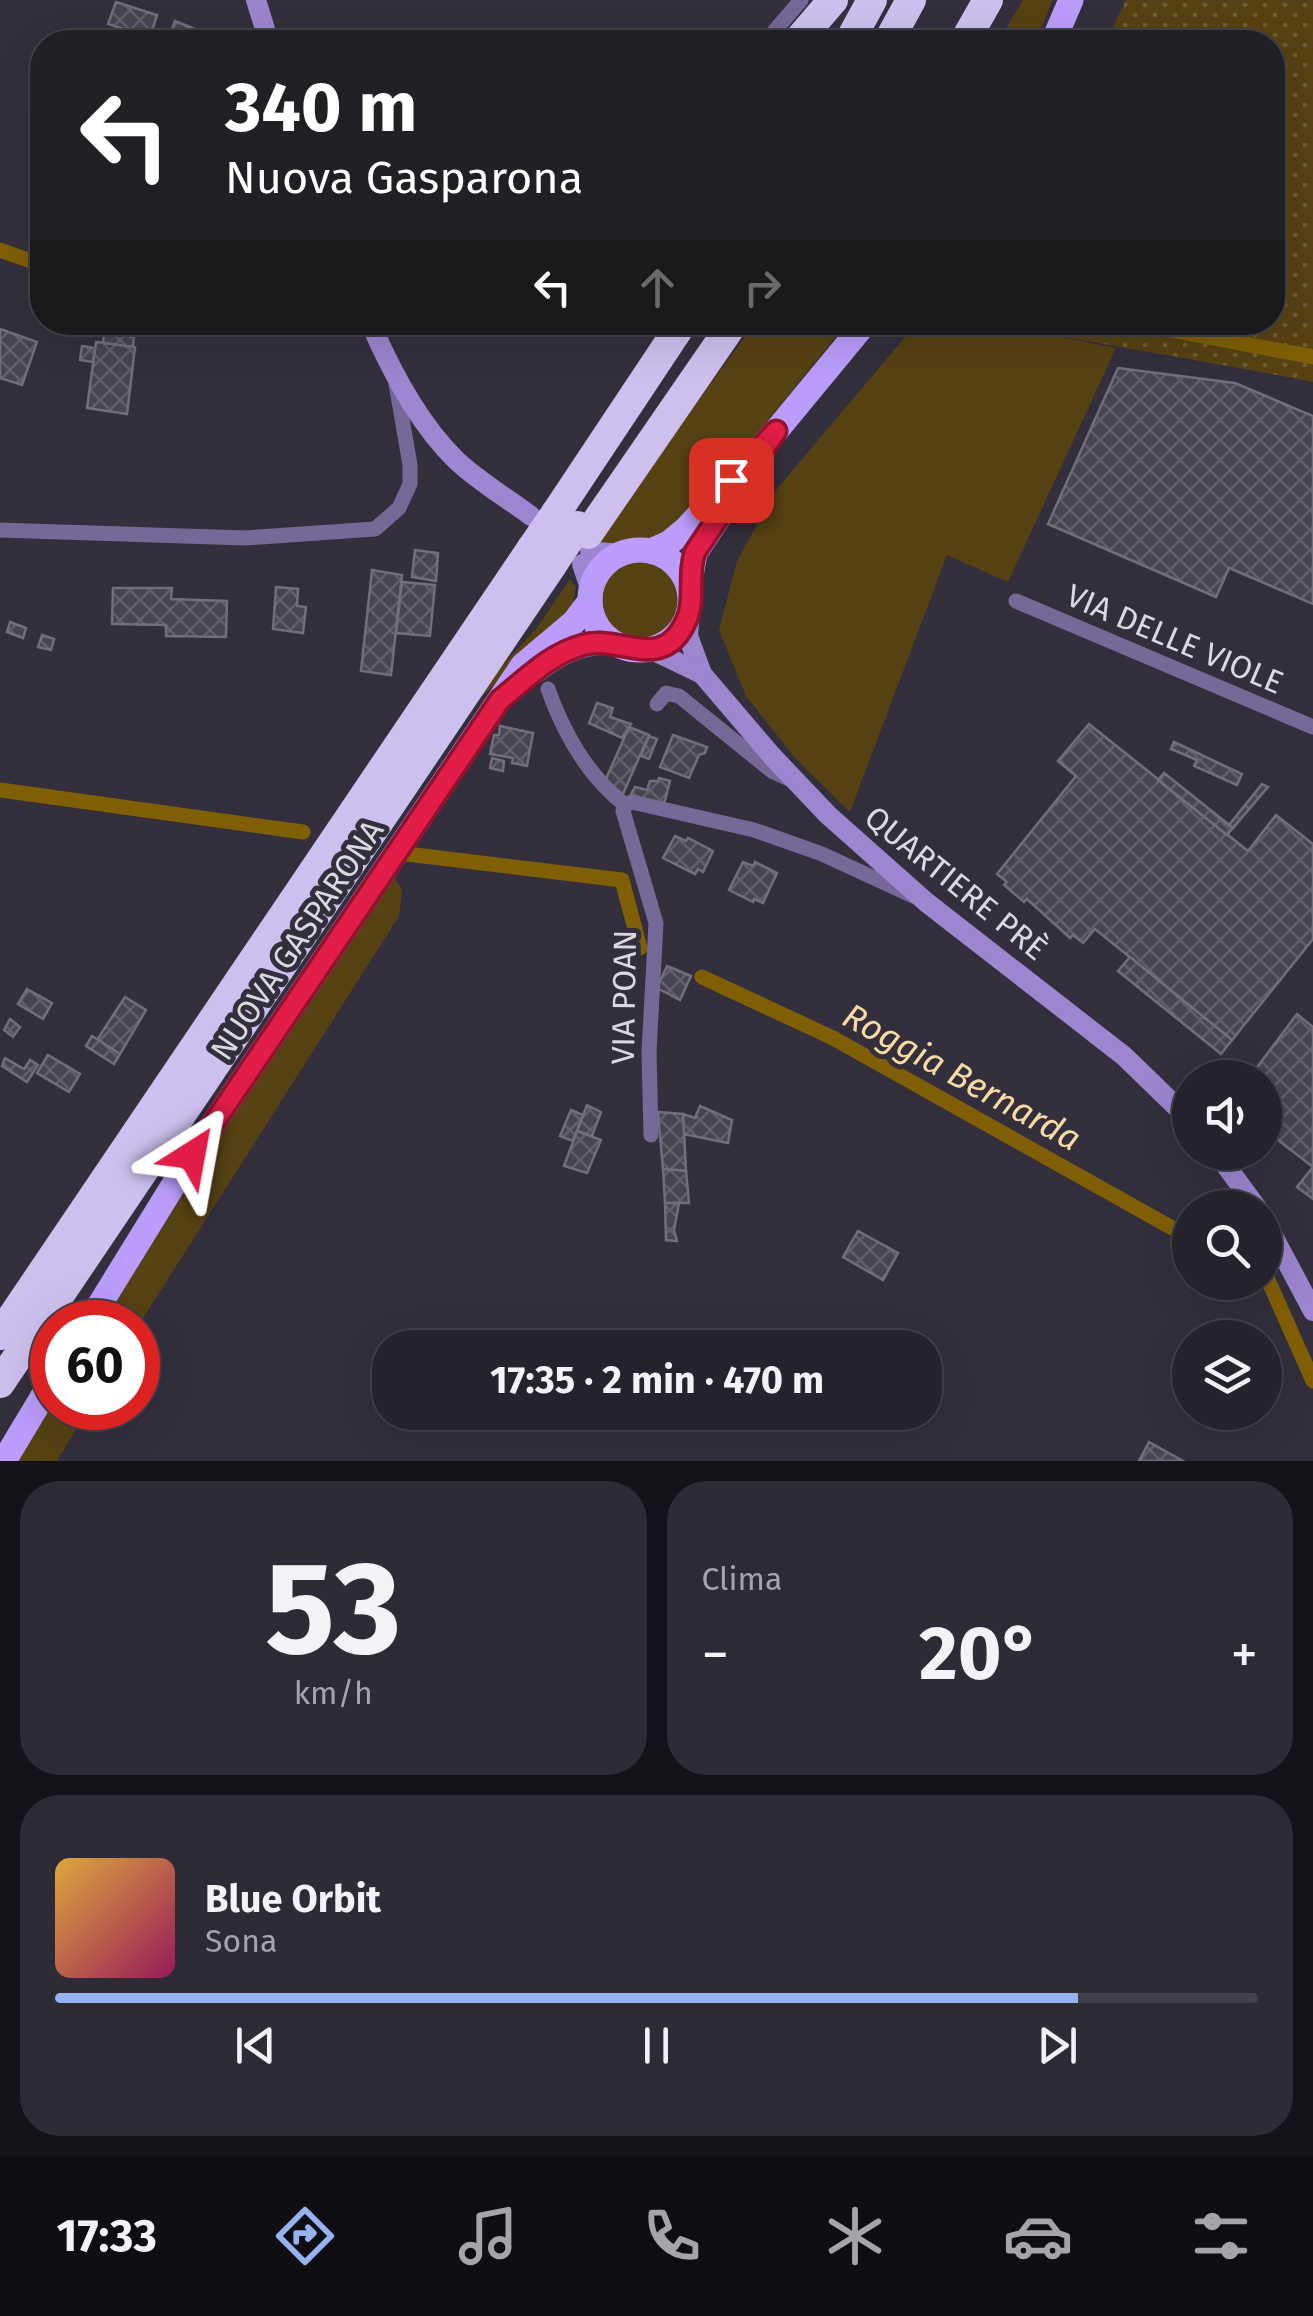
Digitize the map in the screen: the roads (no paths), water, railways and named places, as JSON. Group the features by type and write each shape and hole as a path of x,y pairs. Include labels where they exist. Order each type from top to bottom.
{"highway":[{"path":"807,30 833,0"},
{"path":"856,30 872,0"},
{"path":"895,30 911,0"},
{"path":"971,30 988,0"},
{"path":"988,30 1000,0"},
{"path":"0,1383 475,680 560,544 676,335"},
{"path":"0,1334 709,335"},
{"path":"560,544 686,392 725,335"}],"main road":[{"path":"1057,30 1071,0"},
{"path":"619,554 669,543 686,529 776,431 855,335"},
{"path":"652,650 677,635 690,598 695,552 776,431"},
{"path":"650,550 682,570 690,598"},
{"name":"NUOVA GASPARONA","path":"102,1300 192,1155 522,665 574,622 590,596 596,576 619,554"},
{"path":"590,596 592,617 600,632 612,642"},
{"name":"NUOVA GASPARONA","path":"500,700 554,655 585,644 612,642 638,651 652,650"},
{"path":"5,1458 30,1417"}],"street":[{"path":"256,0 265,30"},
{"path":"775,30 801,0"},
{"path":"376,335 394,372 460,464 560,544 590,596"},
{"path":"0,532 246,538 375,529 390,519 410,484 394,372"},
{"path":"407,450 434,432"},
{"path":"560,544 619,554"},
{"name":"QUARTIERE PRÈ","path":"690,598 688,636 702,674 828,815 926,902 1124,1056 1172,1103"},
{"name":"VIA DELLE VIOLE","path":"1016,601 1313,727"},
{"name":"QUARTIERE PRÈ","path":"652,650 702,674"},
{"path":"548,690 584,763 607,791 625,805 632,802 754,830 822,854 926,902"},
{"path":"657,704 666,693 678,696 773,772 794,779"},
{"name":"VIA POAN","path":"625,805 623,810 656,923 649,1052 651,1135"},
{"path":"1282,1253 1313,1311"}],"waterway":[{"path":"0,250 30,261"},
{"path":"1197,335 1313,357"},
{"name":"Roggia Bernarda","path":"0,790 303,832"},
{"name":"Roggia Bernarda","path":"407,854 622,880 640,948"},
{"name":"Roggia Bernarda","path":"702,977 833,1038 1172,1228"},
{"name":"Roggia Bernarda","path":"1277,1300 1313,1381"}]}
